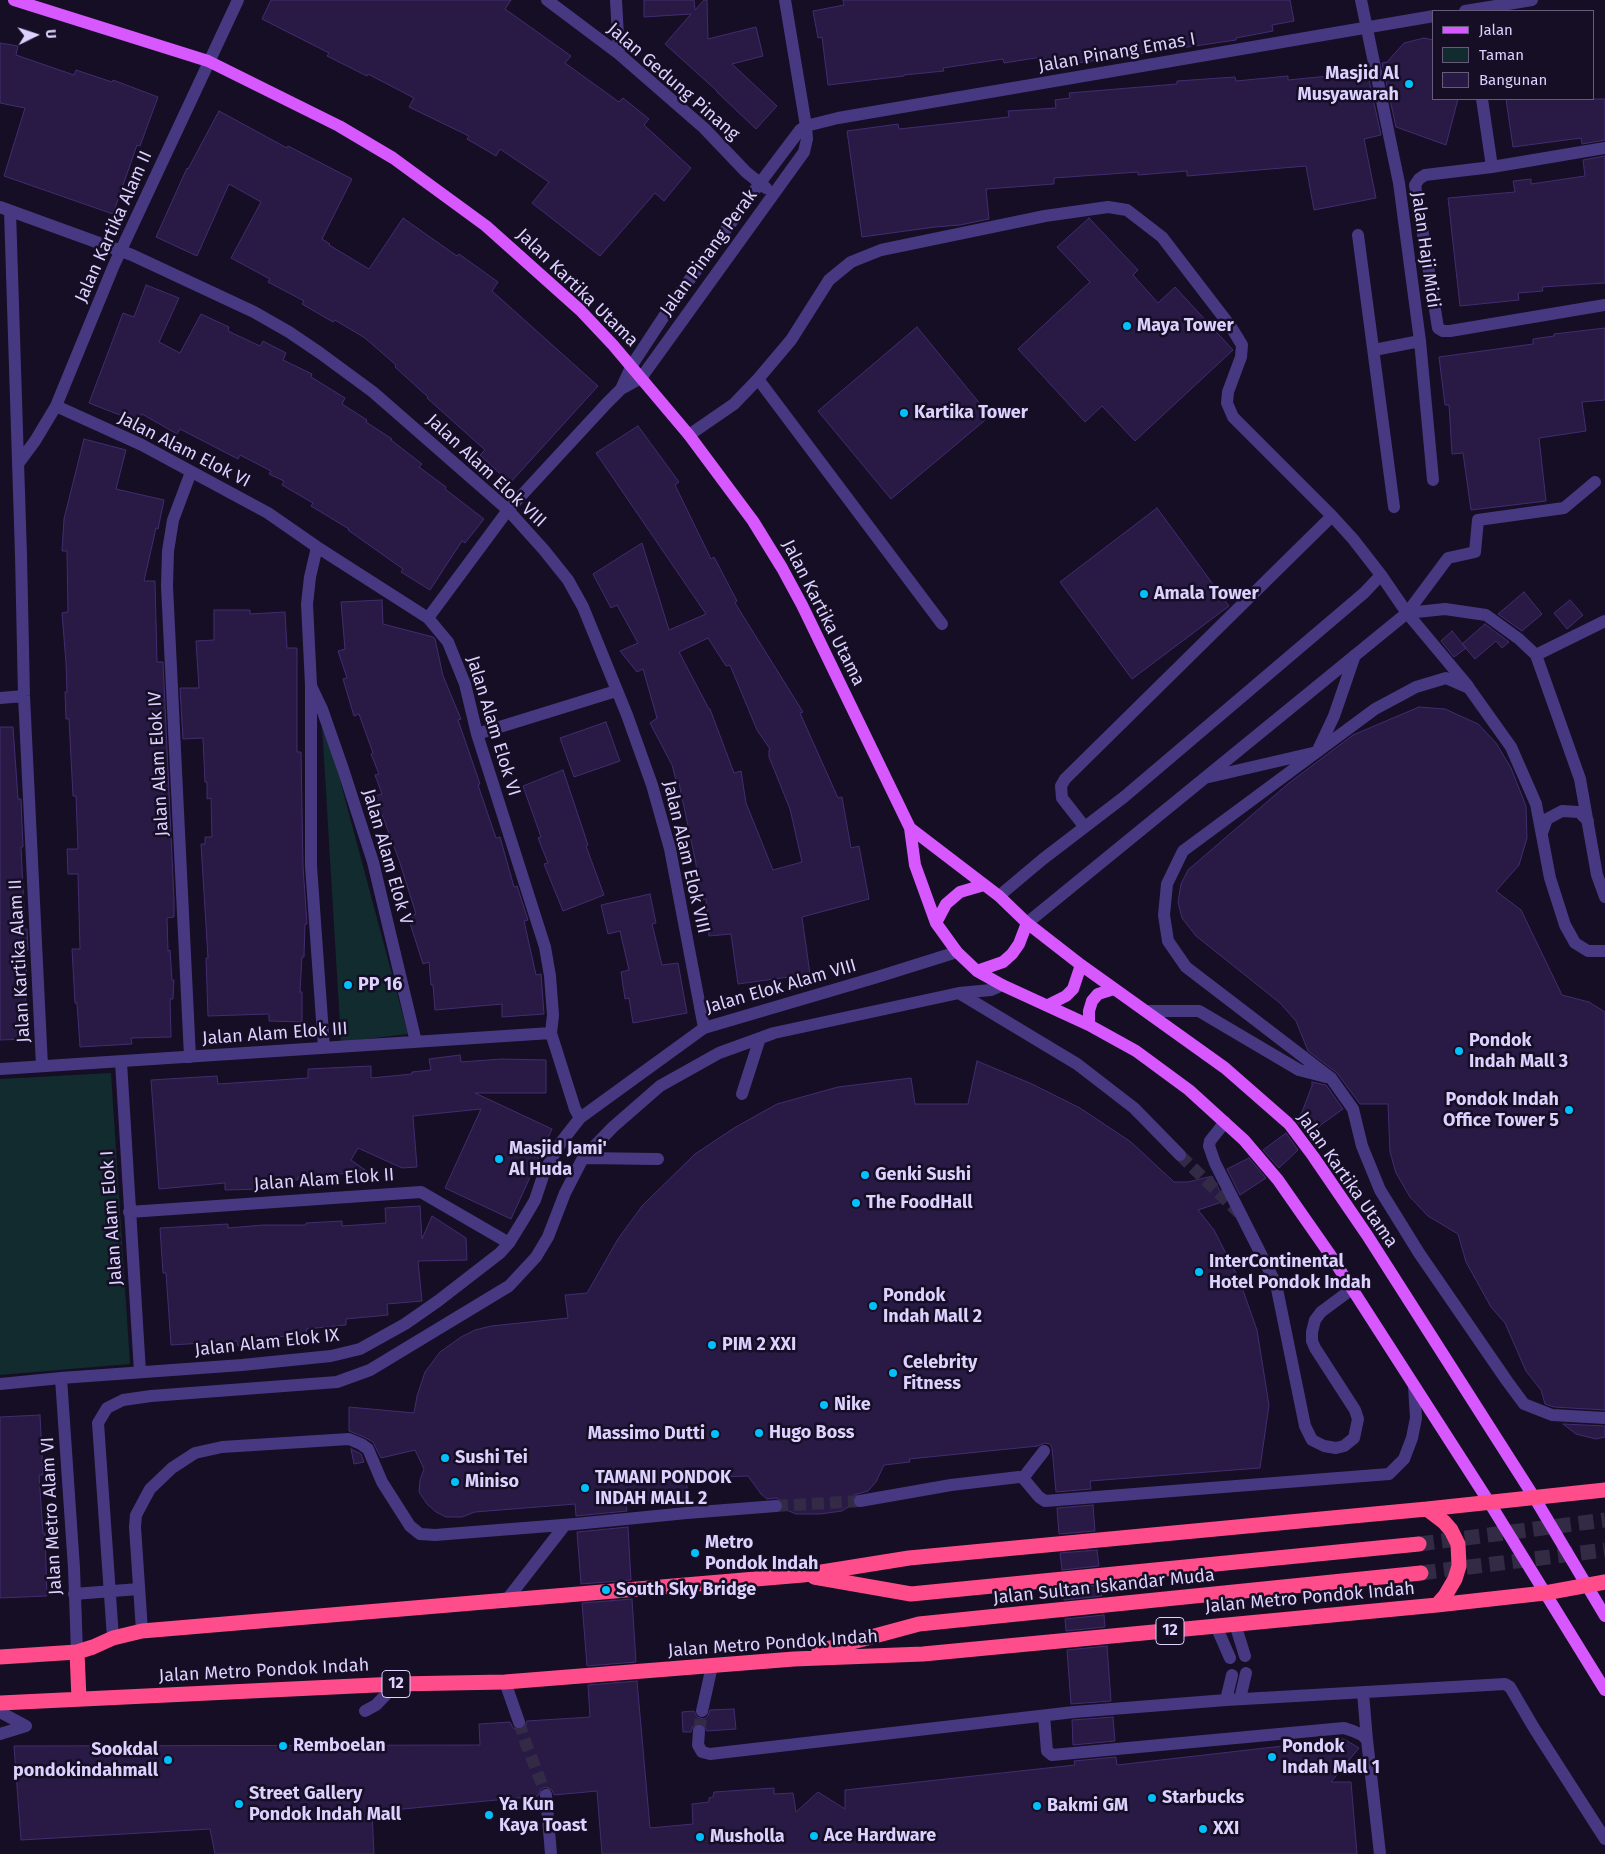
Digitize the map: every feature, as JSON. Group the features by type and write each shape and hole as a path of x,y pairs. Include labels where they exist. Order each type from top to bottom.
{"highway":[{"path":"0,1657 77,1652 113,1638 142,1631 505,1602 803,1575 910,1558 1427,1509 1605,1490"},
{"path":"1427,1509 1444,1522 1451,1530 1458,1544 1459,1566 1455,1578 1445,1596 1436,1605"},
{"name":"Jalan Sultan Iskandar Muda","path":"803,1575 911,1594 1419,1544"},
{"name":"Jalan Sultan Iskandar Muda","path":"794,1658 920,1624 1421,1573"},
{"name":"12","path":"1546,1593 1605,1582"},
{"name":"Jalan Metro Pondok Indah","path":"0,1703 396,1684 505,1682 794,1658 923,1654 1546,1593"},
{"path":"77,1652 79,1699"}],"main road":[{"name":"Jalan Kartika Utama","path":"14,0 208,61 339,126 393,158 486,226 580,310 632,365 753,521 782,568 802,605 910,828 915,865 936,923 957,952 978,971 1002,985 1089,1025 1136,1051 1189,1090 1244,1140 1278,1180 1352,1288 1489,1502 1605,1690"},
{"name":"Jalan Kartika Utama","path":"910,828 999,896 1027,923 1081,965 1225,1068 1289,1124 1313,1156 1361,1228 1534,1497 1605,1616"},
{"path":"936,923 946,904 960,892 984,885"},
{"path":"978,971 1003,962 1012,954 1019,944 1027,923"},
{"path":"1048,1005 1066,996 1073,988 1081,965"},
{"path":"1089,1025 1089,1012 1092,1001 1098,994 1114,988"}],"street":[{"name":"Jalan Kartika Alam II","path":"18,464 35,441 56,406 114,265 238,0"},
{"name":"Jalan Gedung Pinang","path":"547,0 619,54 704,128 746,172 774,194"},
{"path":"616,0 619,54"},
{"name":"Jalan Pinang Perak","path":"428,618 508,510 621,389 641,378 804,152 807,139 806,126 785,0"},
{"name":"Jalan Haji Midi","path":"1361,0 1399,183 1420,342 1433,480"},
{"path":"1473,10 1532,0"},
{"name":"Jalan Pinang Emas I","path":"806,126 848,117 1432,16"},
{"path":"1482,100 1492,167"},
{"name":"Jalan Pinang Perak","path":"621,389 632,365 674,301 760,183 800,130 806,126"},
{"path":"1605,148 1492,167 1425,175 1415,185 1438,328 1450,331 1605,305"},
{"path":"688,435 734,404 758,380 791,340 829,280 851,262 881,250 1045,216 1108,207 1127,210 1162,238 1231,327 1242,345 1241,357 1228,392 1227,404 1232,417 1353,539 1407,613 1469,688 1511,747 1536,804 1550,878 1566,925 1575,943 1588,951 1605,951"},
{"name":"Jalan Kartika Alam II","path":"5,209 18,464 24,696 42,1066"},
{"name":"Jalan Alam Elok VIII","path":"5,209 122,251 254,312 320,353 373,392 508,510 544,550 568,580 583,608 627,715 660,810 670,849 704,1028"},
{"path":"1358,235 1394,507"},
{"path":"1374,350 1420,342"},
{"path":"758,380 942,624"},
{"name":"Jalan Alam Elok VI","path":"56,406 142,445 268,513 317,548 428,618 448,642 465,684 477,734 545,947 550,976 553,1014 551,1033 575,1109 580,1118"},
{"name":"Jalan Alam Elok IV","path":"190,1057 167,586 168,552 173,520 191,472"},
{"path":"1027,923 1407,613 1448,558 1475,552 1478,520 1564,508 1595,482"},
{"path":"1084,826 1062,798 1061,786 1064,779 1332,516"},
{"name":"Jalan Alam Elok V","path":"317,548 310,577 307,604 311,685 311,866 324,1048"},
{"path":"999,896 1084,826 1124,797 1364,593 1381,575"},
{"path":"1407,613 1446,609 1486,615 1519,639 1536,655 1580,779 1598,875 1605,897"},
{"path":"1536,655 1605,621"},
{"path":"1317,752 1334,716 1355,655"},
{"path":"1469,688 1446,678 1416,687 1374,709 1183,851 1166,884 1164,915 1168,941 1186,967 1331,1078 1353,1109 1362,1146 1380,1190 1419,1253 1524,1404 1552,1415 1605,1418"},
{"name":"Jalan Alam Elok V","path":"311,685 322,709 373,862 416,1042"},
{"path":"477,734 616,691"},
{"path":"0,698 24,696"},
{"path":"1206,777 1317,752"},
{"path":"1542,833 1547,819 1562,811 1580,812 1588,821"},
{"name":"Jalan Elok Alam VIII","path":"580,1118 704,1028 957,952"},
{"path":"113,1638 98,1423 106,1408 123,1400 151,1396 337,1382 370,1370 509,1286 536,1257 548,1237 565,1194 583,1158 613,1127 660,1086 719,1054 774,1033 959,993 991,990 1002,985"},
{"path":"959,993 1077,1064 1134,1108 1180,1155"},
{"path":"1146,1011 1199,1011 1299,1070 1331,1078"},
{"name":"Jalan Alam Elok III","path":"1,1069 551,1033"},
{"path":"742,1094 760,1038"},
{"name":"Jalan Alam Elok I","path":"121,1062 140,1372"},
{"name":"Jalan Alam Elok IX","path":"0,1384 242,1365 331,1356 360,1349 405,1324 500,1253 509,1243 535,1200 545,1170 562,1141 580,1118"},
{"path":"1225,1122 1210,1140 1209,1146 1215,1164 1276,1284 1304,1426 1312,1440 1324,1446 1336,1448 1344,1446 1354,1438 1358,1420 1355,1410 1315,1348 1312,1332 1315,1320 1321,1312 1352,1288"},
{"path":"583,1158 658,1159"},
{"name":"Jalan Alam Elok II","path":"129,1212 422,1192 509,1243"},
{"name":"Jalan Metro Alam VI","path":"61,1378 74,1568 77,1652"},
{"path":"860,1501 951,1485 1019,1476 1045,1501 1389,1474 1404,1459 1412,1438 1416,1418 1414,1386"},
{"path":"142,1631 135,1527 136,1515 150,1489 172,1468 195,1453 222,1446 349,1439 361,1444 368,1449 382,1482 410,1526 420,1534 435,1535 565,1525 776,1506"},
{"path":"1023,1478 1044,1452"},
{"path":"505,1602 565,1525"},
{"path":"74,1594 139,1589"},
{"path":"1235,1624 1245,1656"},
{"path":"1216,1626 1230,1658"},
{"path":"702,1711 712,1666"},
{"path":"1240,1699 1246,1673"},
{"path":"1226,1700 1232,1675"},
{"path":"505,1682 519,1722"},
{"path":"365,1711 376,1705 396,1684"},
{"path":"699,1731 698,1744 702,1752 710,1754 1074,1712 1240,1699 1507,1684 1548,1756 1605,1839"},
{"path":"1363,1693 1380,1854"},
{"path":"0,1712 26,1726 0,1734"},
{"path":"1044,1716 1047,1751 1052,1755 1344,1728 1362,1735 1367,1740"},
{"path":"546,1795 551,1854"}],"green space":[{"path":"321,709 408,1034 341,1042"},
{"path":"111,1073 130,1364 0,1375 0,1079"}],"building":[{"path":"271,0 511,0 505,9 571,56 565,63 619,102 623,98 649,119 644,125 691,168 664,201 655,193 600,256 532,203 549,182 500,149 496,156 467,139 469,136 409,107 414,98 368,74 367,76 327,56 329,53 262,19"},
{"path":"644,0 694,0 695,10 704,0 707,0 708,39 756,27 763,56 732,64 777,106 756,129 665,44 691,14 644,17"},
{"path":"843,0 1290,0 1294,21 1272,25 1273,31 1236,38 1236,40 1064,65 1063,56 1004,63 1003,59 943,68 944,71 828,85 822,37 818,38 813,11 844,5"},
{"name":"Masjid Al Musyawarah","path":"1424,38 1432,40 1432,100 1458,100 1446,145 1396,127 1382,63 1387,62 1404,43"},
{"path":"0,43 18,46 16,55 74,75 76,70 112,82 113,80 158,97 140,146 137,145 113,214 4,176 25,108 0,103"},
{"path":"1366,66 1381,135 1364,139 1376,198 1314,210 1306,166 1187,176 1187,171 1138,175 1138,172 1054,178 1054,184 986,189 989,219 960,225 862,237 847,131 898,124 899,129 1009,117 1008,111 1056,108 1055,100 1070,98 1069,93 1177,84 1177,81 1235,77 1236,81 1288,76 1288,80 1339,75 1339,71"},
{"path":"1605,99 1605,140 1582,144 1581,138 1513,147 1506,100"},
{"path":"219,111 287,148 288,146 352,179 322,239 329,245 369,269 403,218 498,282 492,291 598,386 510,483 480,455 485,450 427,398 395,367 396,365 365,338 335,320 333,322 302,304 304,301 268,282 270,279 231,258 261,202 229,184 197,256 156,237 187,168"},
{"path":"1605,156 1605,283 1542,287 1543,291 1518,293 1519,300 1460,306 1448,198 1515,192 1513,181 1531,179 1531,184 1585,176 1583,160"},
{"name":"Maya Tower","path":"1089,218 1138,270 1133,275 1158,303 1175,287 1233,350 1135,441 1102,406 1085,422 1018,349 1090,282 1057,247"},
{"path":"146,285 179,298 159,342 180,353 201,314 229,327 228,331 260,346 263,341 286,353 283,360 312,374 311,377 345,398 342,404 392,439 422,464 419,467 484,519 465,543 462,541 430,590 401,572 403,569 349,529 311,506 313,503 282,485 284,481 269,474 271,471 240,455 238,459 180,429 177,434 142,414 138,422 89,403 123,313 134,317"},
{"name":"Kartika Tower","path":"917,327 990,416 891,499 818,411"},
{"path":"1605,328 1605,400 1582,402 1586,431 1539,438 1546,501 1471,510 1463,453 1452,454 1449,405 1445,405 1439,357 1533,344 1533,339 1554,336 1554,334"},
{"path":"638,426 679,482 675,485 711,559 714,557 737,601 735,603 803,712 800,713 838,798 842,797 851,848 859,846 869,899 802,917 810,974 738,984 731,934 709,936 706,899 699,901 696,864 679,783 677,784 672,765 650,723 657,718 643,669 637,672 620,651 638,643 617,605 611,608 593,574 642,543 669,630 706,614 596,453","holes":["708,638 726,666 730,665 757,730 770,749 769,757 790,809 802,862 773,870 746,803 741,771 734,773 710,709 679,652"]},
{"path":"84,439 126,450 116,489 164,500 144,581 155,581 157,662 163,662 174,900 174,917 167,918 168,951 170,950 172,980 174,980 173,999 170,999 171,1037 131,1038 132,1044 80,1047 72,949 80,949 78,874 68,874 67,849 78,849 76,796 73,796 69,719 66,719 66,663 62,613 68,612 67,551 62,551 64,519"},
{"name":"Amala Tower","path":"1157,508 1229,606 1132,679 1060,582"},
{"path":"1524,592 1542,614 1522,631 1498,614"},
{"path":"382,600 383,624 435,639 443,676 461,719 458,720 480,784 478,785 496,838 500,837 514,887 517,886 528,920 524,921 536,975 541,974 544,1014 502,1017 502,1004 435,1010 429,962 423,964 408,917 416,914 399,860 375,796 382,794 375,775 379,774 359,714 354,716 343,679 347,678 338,651 345,649 341,602"},
{"path":"1570,600 1583,615 1567,629 1554,613"},
{"path":"214,610 250,610 250,614 285,612 287,648 297,648 297,752 301,752 303,867 307,924 305,924 300,992 302,992 302,1022 269,1021 269,1014 208,1016 206,958 208,958 201,844 205,844 205,837 212,837 211,798 207,799 203,738 183,739 180,688 199,688 196,641 214,640"},
{"path":"1485,624 1509,642 1502,648 1496,641 1475,659 1462,644"},
{"path":"1452,631 1466,648 1454,657 1441,641"},
{"name":"Pondok Indah Mall 3","path":"1419,707 1445,709 1478,724 1496,743 1511,768 1526,806 1527,838 1519,865 1496,891 1521,910 1562,995 1589,1002 1605,1012 1605,1410 1554,1407 1545,1404 1541,1390 1526,1371 1505,1323 1491,1307 1466,1262 1458,1234 1428,1216 1410,1197 1396,1173 1390,1152 1388,1104 1360,1104 1337,1073 1308,1051 1296,1021 1280,1003 1196,936 1182,918 1178,902 1181,884 1188,870 1289,783 1353,735"},
{"path":"606,722 620,761 574,777 560,738"},
{"path":"0,727 13,727 18,799 21,799 23,847 21,847 25,929 27,929 28,950 25,951 27,1039 0,1040"},
{"path":"563,770 588,845 586,846 604,895 563,911 544,864 548,863 538,838 541,837 523,786"},
{"path":"650,894 656,923 652,924 662,965 678,963 687,1013 633,1023 629,998 625,999 621,972 629,970 620,931 608,934 601,905"},
{"path":"460,1055 461,1062 502,1059 546,1060 546,1093 475,1093 552,1129 511,1219 445,1188 481,1109 413,1116 417,1167 402,1168 358,1148 351,1160 368,1172 298,1177 298,1180 264,1181 264,1189 225,1190 225,1183 159,1189 151,1080 217,1076 218,1084 308,1078 308,1069 371,1066 371,1078 431,1070 429,1059"},
{"name":"Pondok Indah Mall 2","path":"977,1061 1032,1084 1080,1108 1131,1142 1174,1182 1188,1182 1212,1176 1225,1201 1198,1210 1214,1230 1239,1279 1257,1330 1269,1405 1260,1468 1090,1481 1091,1489 1056,1492 1052,1448 1050,1444 1045,1443 1038,1446 909,1459 910,1462 884,1465 876,1482 868,1491 854,1495 852,1499 853,1504 842,1511 820,1514 796,1514 784,1509 782,1501 776,1498 767,1499 748,1476 687,1478 687,1497 626,1503 627,1511 576,1516 575,1504 475,1512 462,1517 446,1517 436,1512 427,1504 419,1492 420,1480 424,1469 415,1450 381,1458 373,1442 349,1431 349,1407 414,1413 417,1396 425,1372 440,1352 461,1337 475,1330 491,1326 568,1318 565,1295 587,1293 618,1239 642,1206 695,1154 734,1128 777,1104 838,1087 911,1078 915,1104 968,1104"},
{"path":"1312,1082 1326,1085 1343,1109 1322,1124 1309,1137 1296,1120 1302,1112"},
{"path":"1286,1133 1298,1150 1279,1168 1263,1150"},
{"path":"1249,1158 1266,1178 1240,1195 1227,1169"},
{"path":"420,1206 422,1239 432,1216 466,1238 467,1260 418,1261 422,1301 387,1304 388,1315 346,1319 346,1325 306,1329 307,1334 278,1337 278,1343 238,1346 237,1341 171,1345 166,1273 163,1273 160,1228 228,1224 228,1228 263,1225 306,1225 306,1223 342,1221 342,1226 386,1223 385,1208"},
{"path":"40,1415 43,1475 39,1475 43,1533 45,1533 47,1596 0,1598 0,1417"},
{"path":"1563,1424 1605,1426 1605,1437 1596,1439 1576,1434"},
{"path":"351,1449 361,1454 364,1462 354,1464"},
{"path":"1093,1505 1095,1531 1059,1534 1057,1508"},
{"path":"628,1527 631,1580 581,1584 577,1532"},
{"path":"1097,1550 1099,1566 1062,1570 1060,1553"},
{"path":"1101,1585 1102,1596 1064,1600 1063,1588"},
{"path":"632,1599 636,1662 587,1666 582,1603"},
{"path":"1104,1615 1105,1627 1066,1631 1065,1619"},
{"path":"1107,1646 1111,1701 1071,1704 1067,1650"},
{"path":"637,1681 650,1828 693,1824 692,1804 709,1802 709,1798 713,1797 714,1792 774,1788 774,1794 793,1793 796,1812 818,1792 845,1809 845,1790 1075,1765 1074,1761 1116,1757 1117,1765 1344,1739 1359,1748 1331,1782 1351,1782 1357,1854 602,1854 597,1791 554,1795 552,1790 546,1787 541,1789 538,1796 372,1812 374,1854 215,1854 210,1829 21,1840 14,1746 480,1745 479,1724 510,1722 513,1728 518,1730 525,1728 527,1721 590,1717 588,1685"},
{"path":"734,1709 736,1729 707,1731 704,1725 699,1723 693,1726 691,1732 683,1732 682,1712 694,1711 697,1717 704,1719 708,1716 710,1710"},
{"path":"1113,1717 1115,1741 1073,1745 1072,1720"}],"tunnel":[{"path":"1180,1155 1239,1213"},
{"path":"776,1506 860,1501"},
{"path":"1419,1544 1605,1520"},
{"path":"1421,1573 1605,1550"},
{"path":"699,1731 702,1711"},
{"path":"519,1722 546,1795"}],"place":[{"name":"Masjid Al Musyawarah","path":"1409,84"},
{"name":"Maya Tower","path":"1127,326"},
{"name":"Kartika Tower","path":"904,413"},
{"name":"Amala Tower","path":"1144,594"},
{"name":"PP 16","path":"348,985"},
{"name":"Pondok Indah Mall 3","path":"1459,1051"},
{"name":"Pondok Indah Office Tower 5","path":"1569,1110"},
{"name":"Masjid Jami' Al Huda","path":"499,1159"},
{"name":"Genki Sushi","path":"865,1175"},
{"name":"The FoodHall","path":"856,1203"},
{"name":"InterContinental Hotel Pondok Indah","path":"1199,1272"},
{"name":"Pondok Indah Mall 2","path":"873,1306"},
{"name":"PIM 2 XXI","path":"712,1345"},
{"name":"Celebrity Fitness","path":"893,1373"},
{"name":"Nike","path":"824,1405"},
{"name":"Hugo Boss","path":"759,1433"},
{"name":"Massimo Dutti","path":"715,1434"},
{"name":"Sushi Tei","path":"445,1458"},
{"name":"Miniso","path":"455,1482"},
{"name":"TAMANI PONDOK INDAH MALL 2","path":"585,1488"},
{"name":"Metro Pondok Indah","path":"695,1553"},
{"name":"South Sky Bridge","path":"606,1590"},
{"name":"Remboelan","path":"283,1746"},
{"name":"Pondok Indah Mall 1","path":"1272,1757"},
{"name":"Sookdal pondokindahmall","path":"168,1760"},
{"name":"Starbucks","path":"1152,1798"},
{"name":"Street Gallery Pondok Indah Mall","path":"239,1804"},
{"name":"Bakmi GM","path":"1037,1806"},
{"name":"Ya Kun Kaya Toast","path":"489,1815"},
{"name":"XXI","path":"1203,1829"},
{"name":"Ace Hardware","path":"814,1836"},
{"name":"Musholla","path":"700,1837"}]}
